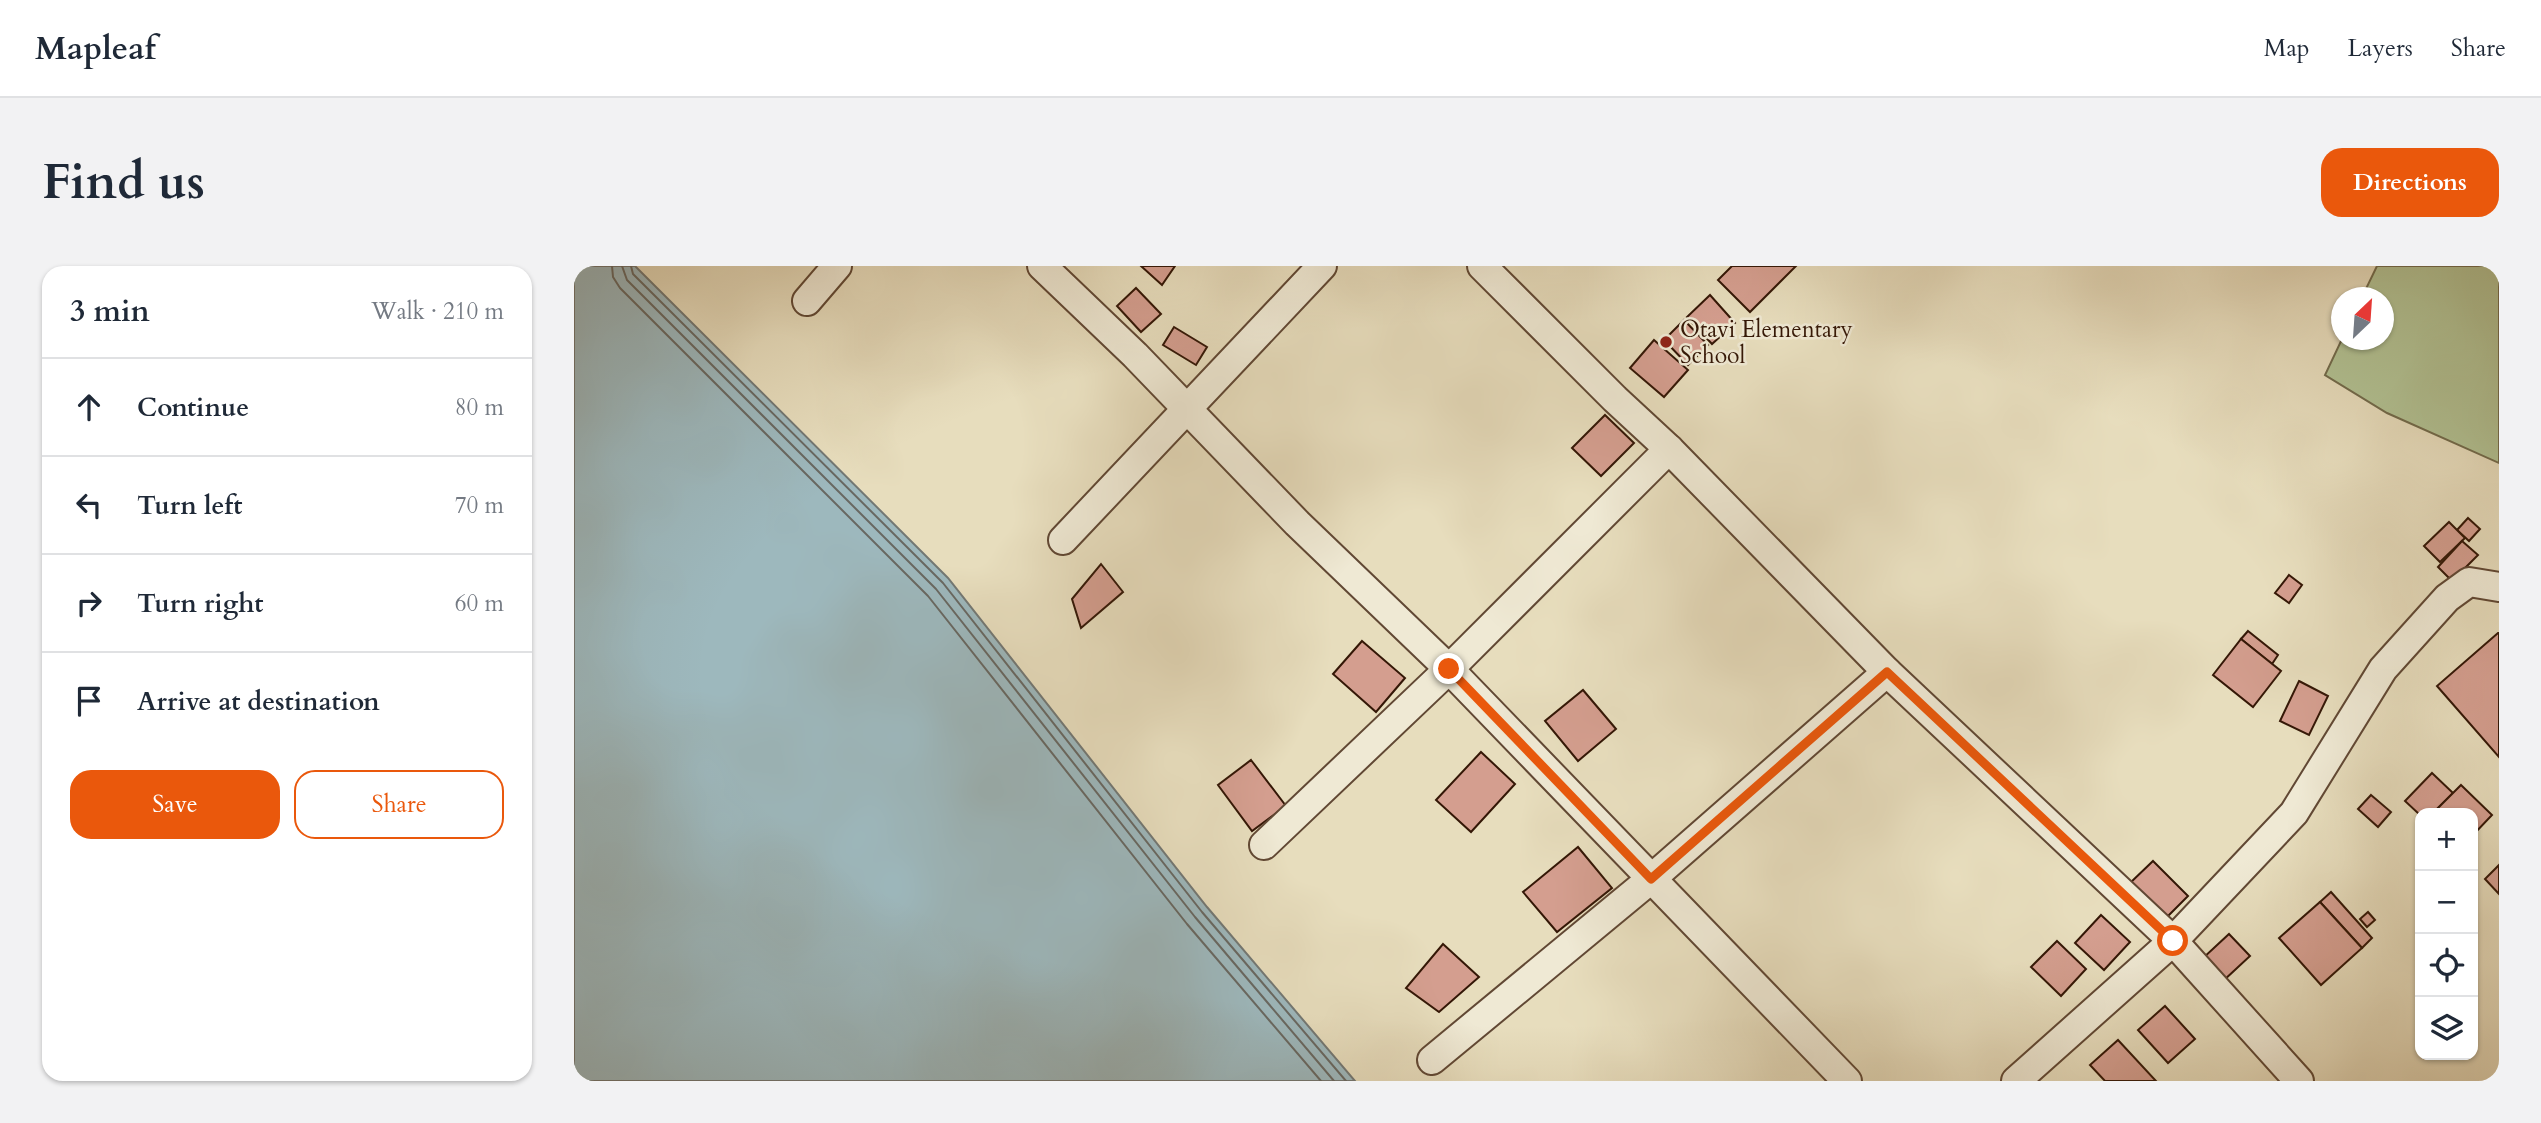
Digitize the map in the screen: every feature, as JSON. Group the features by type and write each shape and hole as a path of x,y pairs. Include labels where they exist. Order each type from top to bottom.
{"street":[{"path":"807,301 837,266"},
{"path":"1042,266 1188,410 1297,523 1449,669 1847,1081"},
{"path":"1063,540 1322,266"},
{"path":"1482,266 1669,449 1887,672 2173,941 2299,1081"},
{"path":"1264,845 1449,669 1669,449"},
{"path":"2016,1081 2173,941 2294,813 2383,669 2447,598 2469,582 2499,587"},
{"path":"1432,1060 1651,879 1887,672"}],"green space":[{"path":"2377,266 2499,266 2499,463 2387,413 2325,375 2337,350 2394,350 2394,287 2367,287"}],"water":[{"path":"574,266 635,266 948,578 1207,907 1355,1081 574,1081"}],"building":[{"path":"1141,266 1175,266 1162,285"},
{"path":"1732,266 1796,266 1750,312 1718,280"},
{"path":"1136,288 1161,314 1141,332 1117,306"},
{"path":"1710,295 1735,323 1712,344 1687,317"},
{"path":"1684,320 1708,345 1688,365 1664,340"},
{"path":"1174,327 1207,347 1196,365 1163,345"},
{"path":"1654,340 1688,370 1664,397 1630,368"},
{"path":"1605,415 1634,443 1601,476 1572,448"},
{"path":"2468,518 2480,529 2469,541 2457,530"},
{"path":"2449,522 2465,538 2440,562 2424,546"},
{"path":"2462,541 2478,555 2452,581 2438,567"},
{"path":"1101,564 1123,592 1081,628 1072,599"},
{"path":"2289,575 2302,585 2289,603 2275,593"},
{"path":"2248,631 2278,655 2272,664 2241,639"},
{"path":"2499,633 2499,757 2437,686"},
{"path":"2241,639 2281,671 2253,707 2213,675"},
{"path":"1362,641 1405,678 1376,712 1333,674"},
{"path":"2299,681 2328,696 2309,735 2280,721"},
{"path":"1583,690 1616,729 1578,761 1545,721"},
{"path":"1481,752 1515,784 1471,832 1436,800"},
{"path":"1251,760 1286,806 1252,831 1218,785"},
{"path":"2432,773 2453,793 2438,808 2415,808 2415,810 2405,801"},
{"path":"2461,785 2492,815 2478,830 2478,808 2438,808"},
{"path":"2371,795 2391,812 2378,827 2358,809"},
{"path":"1578,847 1612,888 1557,932 1523,892"},
{"path":"2153,861 2188,896 2165,919 2129,884"},
{"path":"2499,865 2499,894 2485,879"},
{"path":"2331,892 2372,938 2362,948 2320,902"},
{"path":"2320,902 2362,948 2321,985 2279,938"},
{"path":"2368,912 2375,920 2367,927 2360,919"},
{"path":"2101,915 2130,942 2104,970 2075,943"},
{"path":"2229,934 2250,956 2223,981 2202,959"},
{"path":"2057,941 2086,969 2061,996 2031,967"},
{"path":"1443,944 1479,977 1439,1012 1406,988"},
{"path":"2165,1006 2195,1039 2168,1063 2138,1030"},
{"path":"2118,1040 2156,1081 2105,1081 2090,1065"}],"place":[{"name":"Otavi Elementary School","path":"1666,342"}],"route":[{"path":"1449,669 1651,879 1887,672 2173,941"}]}
